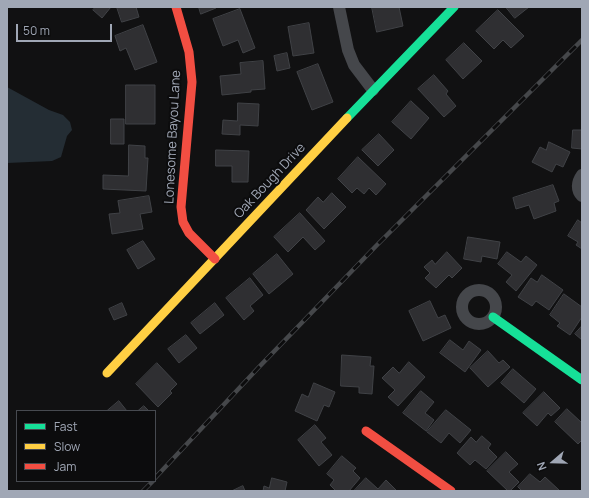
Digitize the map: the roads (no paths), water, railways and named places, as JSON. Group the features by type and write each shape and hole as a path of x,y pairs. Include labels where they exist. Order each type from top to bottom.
{"street":[{"name":"Lonesome Bayou Lane","path":"176,7 182,22 189,52 192,82 181,207 183,222 190,234 215,259"},
{"path":"339,7 348,50 354,65 372,90"},
{"name":"Oak Bough Drive","path":"107,373 372,90 454,7"},
{"path":"582,175 578,182 578,188 582,196"},
{"path":"493,317 582,380"},
{"path":"366,431 451,491"}],"railway":[{"path":"156,477 259,367 377,245 582,40"},
{"path":"143,491 152,482"}]}
